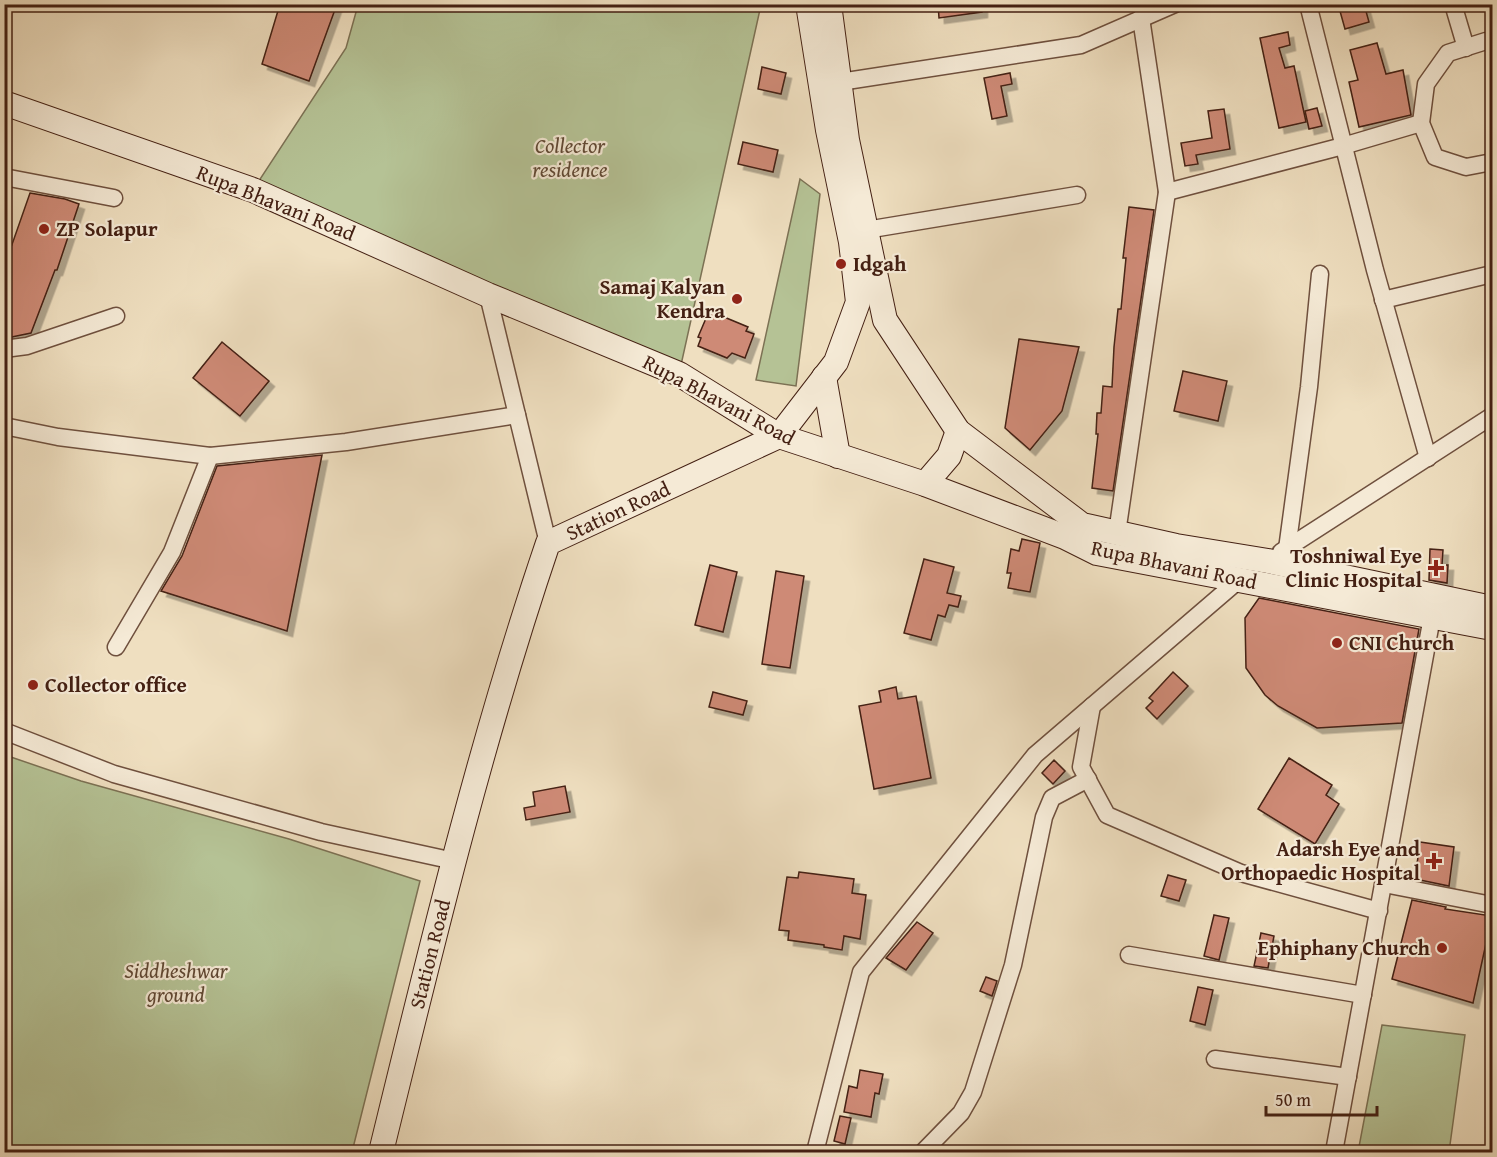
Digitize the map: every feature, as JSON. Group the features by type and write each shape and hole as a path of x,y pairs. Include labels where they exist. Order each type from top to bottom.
{"main road":[{"name":"Station Road","path":"381,1152 454,861 524,614 548,543 778,436 836,362 858,302 851,242 828,130 808,4"},
{"path":"829,4 847,140 885,320 958,431 1082,525 1176,546 1277,555 1492,608"},
{"name":"Rupa Bhavani Road","path":"4,103 253,190 488,295 679,374 778,436 925,484 1065,537 1097,554 1492,628"},
{"path":"824,377 838,456"},
{"path":"925,484 949,456 958,431"}],"street":[{"path":"840,82 1081,45 1175,4"},
{"path":"1308,4 1383,300 1428,458"},
{"path":"1454,4 1466,48"},
{"path":"1117,533 1167,192 1141,18"},
{"path":"1492,43 1486,41 1448,53 1426,84 1421,123 1435,157 1467,167 1492,162"},
{"path":"1167,192 1421,123"},
{"path":"4,177 114,198"},
{"path":"866,230 1077,195"},
{"path":"1277,555 1309,387 1320,274"},
{"path":"1383,300 1492,274"},
{"path":"488,295 548,543"},
{"path":"4,349 27,346 116,315"},
{"path":"4,426 58,437 210,456 346,442 517,415"},
{"path":"1277,555 1492,416"},
{"path":"116,647 172,552 210,456"},
{"path":"815,1152 861,972 1035,755 1240,579"},
{"path":"1334,1152 1432,617"},
{"path":"1092,706 1081,767 1107,816 1241,873 1379,911"},
{"path":"4,731 114,774 321,832 454,861"},
{"path":"923,1152 961,1113 973,1092 1013,965 1044,817 1052,798 1088,779"},
{"path":"1384,884 1492,905"},
{"path":"1129,955 1363,995"},
{"path":"1215,1059 1348,1077"}],"green space":[{"name":"Collector residence","path":"358,5 761,5 679,374 253,190 346,48"},
{"path":"800,179 820,194 796,386 756,380"},
{"name":"Siddheshwar ground","path":"5,755 81,781 289,839 420,881 352,1152 5,1152"},
{"path":"1382,1025 1465,1035 1449,1152 1358,1152"}],"building":[{"path":"280,4 337,4 309,81 262,64"},
{"path":"938,4 982,4 982,12 939,18"},
{"path":"1338,4 1364,4 1369,22 1345,29"},
{"path":"1288,32 1290,45 1279,48 1285,68 1294,66 1306,122 1279,128 1260,38"},
{"path":"1377,43 1386,74 1403,70 1411,115 1359,127 1349,82 1358,80 1350,50"},
{"path":"762,67 786,73 781,94 758,89"},
{"path":"1010,73 1012,84 1001,86 1007,116 992,119 984,78"},
{"path":"1317,108 1322,126 1309,129 1305,111"},
{"path":"1224,109 1230,149 1196,155 1198,164 1185,166 1181,143 1212,138 1208,111"},
{"path":"743,142 778,150 773,172 738,164"},
{"path":"30,193 65,199 79,204 57,270 55,270 31,333 7,338 4,337 4,272"},
{"path":"1129,207 1154,210 1113,491 1092,488 1098,434 1096,434 1097,413 1101,413 1103,386 1112,387 1118,309 1121,309 1126,258 1123,258"},
{"path":"712,312 748,327 746,331 754,334 745,358 732,353 727,358 698,346 701,338 698,337 707,316 710,317"},
{"path":"1019,339 1079,347 1062,411 1030,450 1005,428"},
{"path":"222,342 269,381 240,416 193,378"},
{"path":"1183,371 1227,381 1218,421 1174,411"},
{"path":"322,455 287,631 161,591 182,556 217,466"},
{"path":"1022,539 1040,543 1030,592 1008,588 1011,573 1007,573 1011,549 1019,551"},
{"path":"1430,549 1443,550 1442,565 1448,565 1447,583 1429,580"},
{"path":"924,559 954,567 947,593 961,596 958,607 949,605 945,617 938,615 931,640 904,633"},
{"path":"710,565 737,572 723,632 695,625"},
{"path":"776,571 804,576 790,668 762,664"},
{"name":"CNI Church","path":"1259,598 1419,629 1402,723 1317,728 1278,706 1265,695 1246,668 1245,618"},
{"path":"1173,672 1188,686 1157,719 1146,708 1153,701 1149,698"},
{"path":"896,687 898,699 916,696 931,778 874,789 859,706 881,702 879,691"},
{"path":"713,692 747,701 743,715 709,707"},
{"path":"1289,758 1332,785 1326,795 1339,804 1315,844 1258,809"},
{"path":"1054,760 1065,771 1053,784 1042,773"},
{"path":"565,786 570,812 526,820 524,808 535,806 533,792"},
{"path":"1420,842 1454,847 1449,886 1415,879"},
{"path":"799,872 854,879 852,893 866,895 860,939 844,936 842,950 788,940 789,931 779,930 787,877 798,878"},
{"path":"1168,875 1186,880 1179,901 1161,896"},
{"name":"Ephiphany Church","path":"1412,900 1446,907 1445,909 1492,916 1473,1003 1392,979"},
{"path":"1214,915 1229,918 1219,960 1204,956"},
{"path":"917,922 933,933 906,970 886,958"},
{"path":"1261,933 1274,936 1268,968 1254,966"},
{"path":"986,977 997,981 992,996 980,991"},
{"path":"1198,987 1213,990 1205,1025 1190,1021"},
{"path":"860,1070 883,1074 879,1094 875,1093 871,1117 844,1112 849,1086 857,1088"},
{"path":"840,1116 851,1118 845,1144 834,1141"}],"place":[{"name":"ZP Solapur","path":"44,229"},
{"name":"Idgah","path":"841,264"},
{"name":"Samaj Kalyan Kendra","path":"737,299"},
{"name":"Toshniwal Eye Clinic Hospital","path":"1436,568"},
{"name":"CNI Church","path":"1337,643"},
{"name":"Collector office","path":"33,685"},
{"name":"Adarsh Eye and Orthopaedic Hospital","path":"1434,861"},
{"name":"Ephiphany Church","path":"1442,948"}]}
